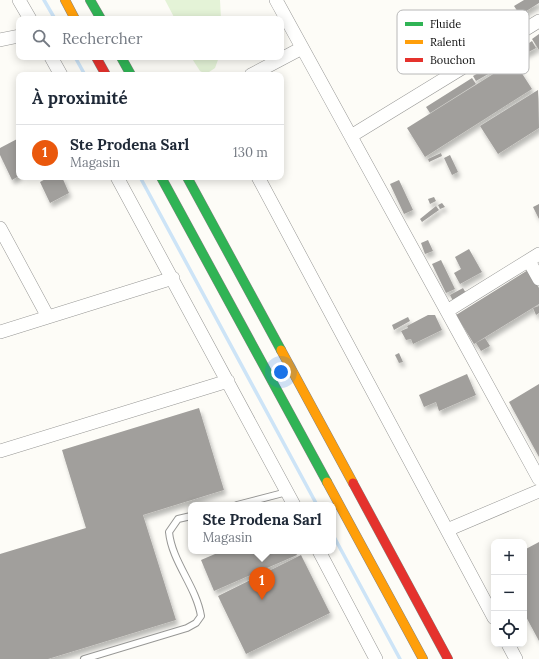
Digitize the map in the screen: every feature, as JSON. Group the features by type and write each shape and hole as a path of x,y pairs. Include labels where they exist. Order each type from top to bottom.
{"highway":[{"path":"65,0 73,16"},
{"path":"90,0 99,16"},
{"path":"98,60 104,72"},
{"path":"123,60 129,72"},
{"path":"163,180 423,659"},
{"path":"189,180 448,659"}],"street":[{"path":"19,0 28,16"},
{"path":"276,0 539,479"},
{"path":"529,27 539,21"},
{"path":"0,40 16,37"},
{"path":"284,58 302,48"},
{"path":"53,60 59,72"},
{"path":"257,72 279,60"},
{"path":"351,136 452,74"},
{"path":"119,180 173,278 292,502"},
{"path":"260,180 491,612"},
{"path":"0,228 48,317"},
{"path":"448,311 534,258 539,279"},
{"path":"0,332 173,278"},
{"path":"0,451 228,381"},
{"path":"447,530 539,492"},
{"path":"321,554 376,659"},
{"path":"510,647 516,659"}],"lane":[{"path":"249,502 287,492"},
{"path":"84,659 187,628 196,623 201,616 199,604 170,544 169,532 178,519 188,517"}],"green space":[{"path":"165,0 220,0 221,16 173,16"},
{"path":"193,60 218,60 215,68 209,72 200,71"}],"building":[{"path":"524,0 539,0 539,3 528,10 517,10 514,6"},
{"path":"539,34 539,50 532,39"},
{"path":"532,41 536,48 529,52 529,43"},
{"path":"477,74 488,74 476,81 473,76"},
{"path":"493,74 522,74 532,89 425,157 407,128"},
{"path":"472,78 476,84 430,113 426,107"},
{"path":"538,90 539,128 498,154 480,126"},
{"path":"16,140 16,178 12,180 0,155 0,148"},
{"path":"441,153 442,156 429,162 428,159"},
{"path":"450,155 458,172 452,175 444,158"},
{"path":"44,180 63,180 69,193 50,203 40,182"},
{"path":"399,180 413,210 404,214 390,184"},
{"path":"434,197 436,201 430,204 428,199"},
{"path":"442,203 445,207 440,209 438,205"},
{"path":"539,204 539,219 533,207"},
{"path":"436,206 439,210 422,222 420,219"},
{"path":"428,240 433,251 425,254 421,243"},
{"path":"469,249 482,272 460,284 454,273 461,269 455,257"},
{"path":"441,260 455,289 446,293 432,264"},
{"path":"528,270 539,288 539,304 474,344 456,315"},
{"path":"463,288 467,295 453,301 450,295"},
{"path":"539,306 539,313 536,315 533,308"},
{"path":"428,315 435,315 442,330 413,344 411,339 406,340 401,331 408,328 407,326"},
{"path":"408,317 410,321 394,330 392,325"},
{"path":"485,338 490,346 481,351 476,343"},
{"path":"399,353 403,362 399,363 395,355"},
{"path":"467,374 476,395 439,411 436,402 424,407 419,395"},
{"path":"539,384 539,457 509,402"},
{"path":"199,408 224,490 143,515 176,620 48,659 0,659 0,554 86,528 62,450"},
{"path":"539,542 539,641 527,619 527,548"},
{"path":"215,554 297,555 214,591 201,560"},
{"path":"301,555 330,613 246,654 218,596"}],"waterway":[{"path":"44,0 53,16"},
{"path":"77,60 83,72"},
{"path":"142,180 315,502"},
{"path":"336,541 400,659"}],"traffic: fast":[{"path":"90,0 99,16"},
{"path":"123,60 129,72"},
{"path":"163,180 327,482"},
{"path":"189,180 281,350"}],"traffic: slow":[{"path":"65,0 73,16"},
{"path":"281,350 353,483"},
{"path":"327,482 423,659"}],"traffic: jam":[{"path":"98,60 104,72"},
{"path":"353,483 448,659"}],"place":[{"name":"Ste Prodena Sarl","path":"262,600"}]}
